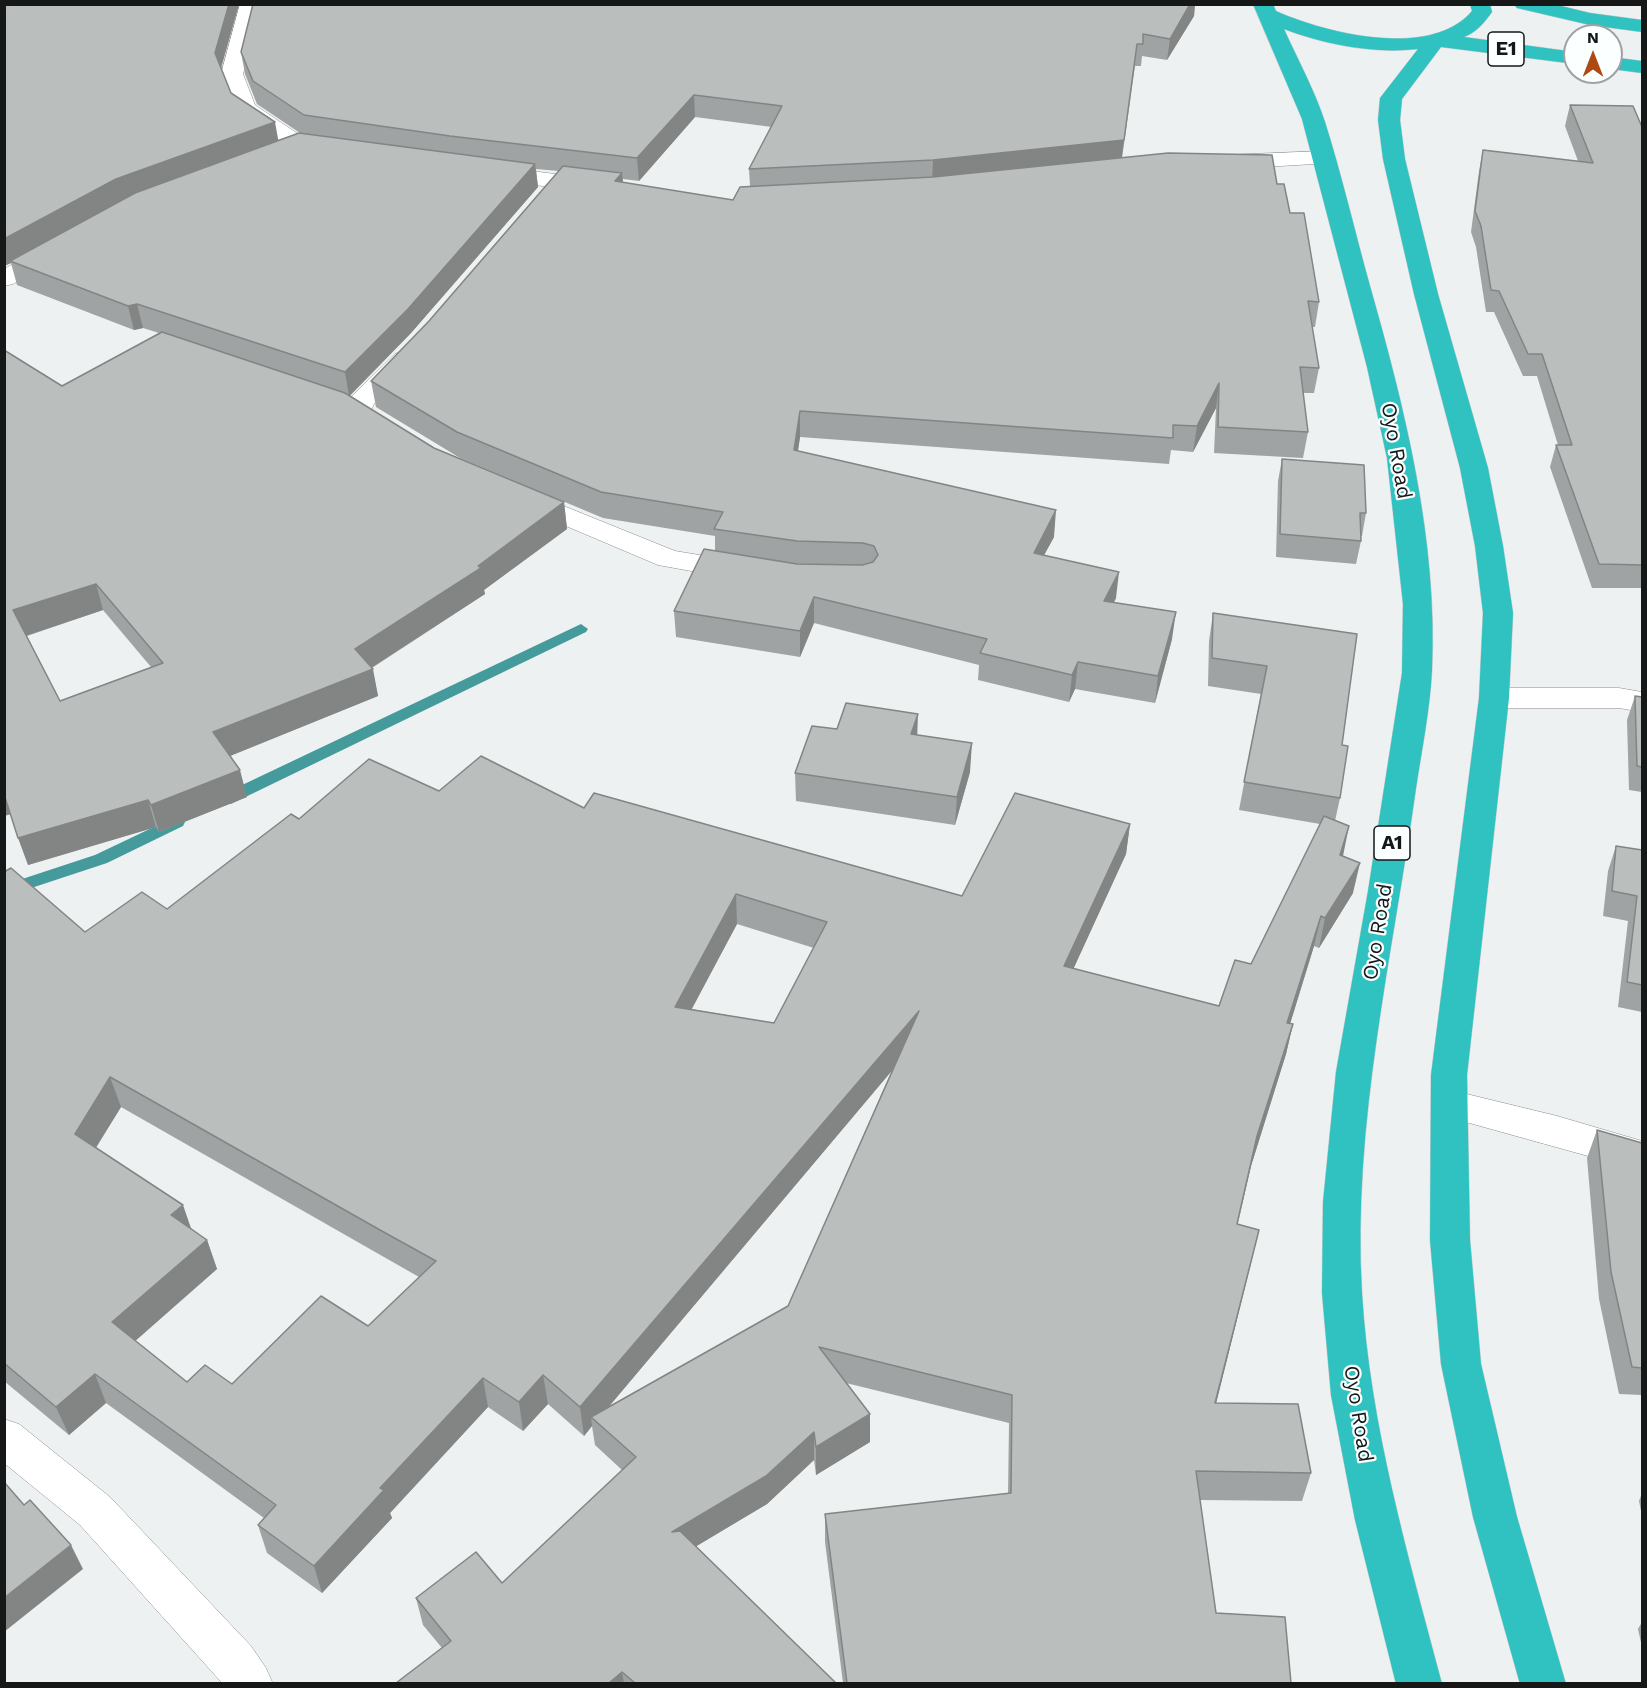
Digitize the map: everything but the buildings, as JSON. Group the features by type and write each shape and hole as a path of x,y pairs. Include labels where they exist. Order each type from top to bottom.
{"highway":[{"path":"1265,9 1306,30 1351,40 1395,44 1436,40 1467,28 1482,12 1480,4"},
{"name":"E1","path":"1524,4 1590,19 1642,26"},
{"name":"Oyo Road","path":"1265,9 1313,119 1380,367 1401,458 1418,604 1417,673 1385,891 1354,1072 1342,1202 1342,1293 1352,1395 1377,1520 1419,1683"},
{"path":"1436,40 1391,98 1389,120 1394,159 1426,294 1474,468 1489,546 1498,613 1494,698 1449,1075 1450,1240 1461,1364 1495,1517 1543,1683"},
{"name":"E1","path":"1436,40 1563,56"},
{"path":"1623,65 1642,68"}],"street":[{"path":"250,4 232,74 245,108 302,146 348,153"},
{"path":"279,155 302,146"},
{"path":"1204,164 1323,158"},
{"path":"464,169 550,190 613,188"},
{"path":"4,279 73,241"},
{"path":"386,426 348,407 361,402 422,340"},
{"path":"504,490 668,559 762,574"},
{"path":"1494,698 1619,698 1642,702"},
{"path":"1450,1104 1557,1131 1642,1156"},
{"path":"4,1437 95,1511 235,1661 250,1683"}],"waterway":[{"path":"225,800 581,629"},
{"path":"4,891 101,859 177,822"}]}
